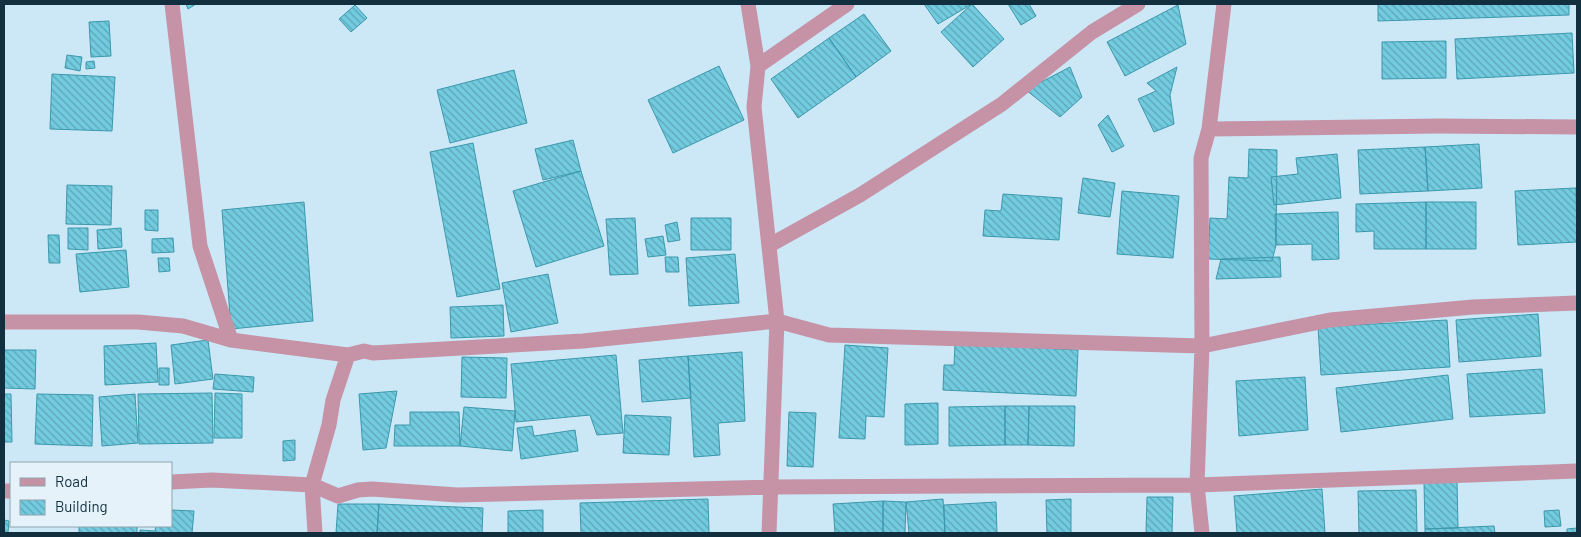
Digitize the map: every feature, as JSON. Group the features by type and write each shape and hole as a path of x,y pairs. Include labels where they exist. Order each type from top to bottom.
{"street":[{"path":"172,4 200,246 232,340"},
{"path":"748,4 758,66 754,107 777,321 769,533"},
{"path":"758,66 847,4"},
{"path":"770,245 860,195 1002,104 1092,32 1138,4"},
{"path":"1202,533 1197,485 1202,346 1201,158 1208,129 1224,4"},
{"path":"1208,129 1439,126 1577,127"},
{"path":"4,322 138,322 183,326 232,340 348,355 364,351 373,353 511,347 777,321 829,335 1202,346 1330,320 1473,307 1577,303"},
{"path":"315,533 312,485 330,425 332,400 348,355"},
{"path":"172,482 212,480 312,485 338,496 358,490 372,489 457,495 770,487 1197,485 1577,471"}],"building":[{"path":"186,4 196,4 188,9"},
{"path":"924,4 972,4 938,24"},
{"path":"972,4 1004,39 973,67 941,32"},
{"path":"1008,4 1029,4 1036,16 1021,25"},
{"path":"1378,4 1569,4 1569,15 1378,21"},
{"path":"355,5 367,18 351,32 339,19"},
{"path":"1178,5 1186,44 1125,76 1107,42"},
{"path":"864,14 891,51 856,77 829,38"},
{"path":"109,21 111,56 91,57 89,22"},
{"path":"1572,33 1574,73 1457,79 1455,39"},
{"path":"829,38 856,77 798,118 771,79"},
{"path":"1446,41 1446,78 1382,79 1382,42"},
{"path":"67,55 82,57 80,71 65,68"},
{"path":"94,61 95,68 86,69 86,62"},
{"path":"719,66 744,120 673,153 648,100"},
{"path":"1070,67 1082,97 1060,117 1026,90"},
{"path":"1177,67 1170,95 1174,124 1154,132 1138,99 1156,91 1147,83"},
{"path":"514,70 527,123 450,143 437,90"},
{"path":"52,74 115,77 112,131 50,129"},
{"path":"1108,115 1124,146 1112,152 1098,125"},
{"path":"573,140 581,171 543,180 535,149"},
{"path":"473,143 500,289 457,297 430,152"},
{"path":"1479,144 1482,188 1428,191 1425,147"},
{"path":"1425,147 1428,191 1360,194 1358,150"},
{"path":"1249,149 1277,150 1276,245 1272,261 1208,259 1210,218 1227,219 1229,177 1248,178"},
{"path":"1337,154 1341,198 1274,205 1271,177 1298,174 1296,158"},
{"path":"581,171 604,246 536,267 513,191"},
{"path":"1083,178 1115,183 1110,217 1078,213"},
{"path":"67,185 112,186 111,225 66,224"},
{"path":"1576,188 1577,242 1518,245 1515,191"},
{"path":"1122,191 1179,196 1173,258 1117,254"},
{"path":"1003,194 1062,198 1059,240 983,236 985,210 1001,211"},
{"path":"304,202 313,321 231,329 222,210"},
{"path":"1426,202 1426,249 1374,249 1374,231 1356,232 1356,204"},
{"path":"1426,202 1476,202 1476,249 1426,249"},
{"path":"145,210 158,210 158,231 145,230"},
{"path":"1338,212 1339,259 1312,260 1312,244 1276,245 1275,214"},
{"path":"635,218 638,274 610,275 606,219"},
{"path":"691,218 731,218 731,250 691,250"},
{"path":"677,222 680,240 668,242 665,225"},
{"path":"68,228 88,228 88,250 68,249"},
{"path":"121,228 122,247 98,249 97,230"},
{"path":"48,235 59,235 60,263 49,263"},
{"path":"663,236 666,255 648,257 645,239"},
{"path":"173,238 174,252 152,253 152,239"},
{"path":"126,250 129,287 80,292 76,254"},
{"path":"735,254 739,303 689,306 686,258"},
{"path":"665,257 678,257 679,272 666,272"},
{"path":"1280,257 1281,277 1216,279 1221,259"},
{"path":"158,258 169,258 170,271 159,272"},
{"path":"548,274 558,323 511,332 502,283"},
{"path":"503,305 504,336 451,338 450,307"},
{"path":"1538,314 1541,356 1459,362 1456,320"},
{"path":"1447,320 1450,367 1321,375 1318,327"},
{"path":"208,340 213,379 175,384 171,345"},
{"path":"156,343 158,382 105,385 104,346"},
{"path":"955,344 1078,350 1076,396 943,390 944,365 954,365"},
{"path":"845,345 888,348 884,417 866,416 865,439 839,438"},
{"path":"4,350 36,350 35,389 4,388"},
{"path":"742,352 745,421 718,423 720,455 694,457 688,356"},
{"path":"616,355 623,433 597,435 590,415 516,422 511,364"},
{"path":"688,356 691,398 642,402 639,360"},
{"path":"462,357 507,358 506,398 461,397"},
{"path":"159,368 169,368 169,385 159,385"},
{"path":"1542,369 1545,413 1470,417 1467,374"},
{"path":"215,374 254,377 253,392 213,389"},
{"path":"1448,375 1453,419 1341,432 1336,388"},
{"path":"1305,377 1308,430 1239,436 1236,381"},
{"path":"397,391 386,448 363,450 359,394"},
{"path":"212,393 213,443 139,444 138,394"},
{"path":"215,393 242,394 242,438 214,438"},
{"path":"4,394 11,394 12,442 4,442"},
{"path":"37,394 93,395 92,446 35,444"},
{"path":"135,394 138,443 102,446 99,397"},
{"path":"938,403 938,444 905,445 905,404"},
{"path":"1005,406 1029,406 1028,445 1005,445"},
{"path":"1005,406 1005,445 949,446 949,407"},
{"path":"1029,406 1075,406 1074,446 1028,445"},
{"path":"464,407 515,411 512,451 460,446"},
{"path":"410,412 459,412 460,446 394,446 395,425 410,425"},
{"path":"789,412 816,413 813,467 787,466"},
{"path":"625,415 671,417 669,455 623,453"},
{"path":"532,426 534,436 575,430 578,451 521,459 517,428"},
{"path":"295,440 295,460 283,461 283,441"},
{"path":"1457,481 1458,528 1425,529 1424,482"},
{"path":"1322,489 1325,533 1237,533 1234,496"},
{"path":"1416,490 1417,533 1359,533 1358,491"},
{"path":"1147,497 1173,497 1172,533 1146,533"},
{"path":"708,499 709,533 581,533 580,503"},
{"path":"943,499 945,533 909,533 906,502"},
{"path":"1071,499 1071,533 1047,533 1046,500"},
{"path":"883,501 883,533 835,533 833,504"},
{"path":"883,501 906,502 905,533 883,533"},
{"path":"996,502 997,533 945,533 944,505"},
{"path":"338,504 379,504 377,533 336,533"},
{"path":"379,504 483,508 482,533 377,533"},
{"path":"172,510 194,511 192,533 140,533 140,530 155,531 156,527 172,527"},
{"path":"543,510 543,533 508,533 508,511"},
{"path":"1559,510 1561,526 1545,527 1544,511"},
{"path":"4,520 9,521 8,533 4,533"},
{"path":"1494,526 1495,533 1425,533 1425,529"},
{"path":"79,527 137,527 137,533 79,533"},
{"path":"1577,528 1577,533 1567,533 1567,529"}]}
